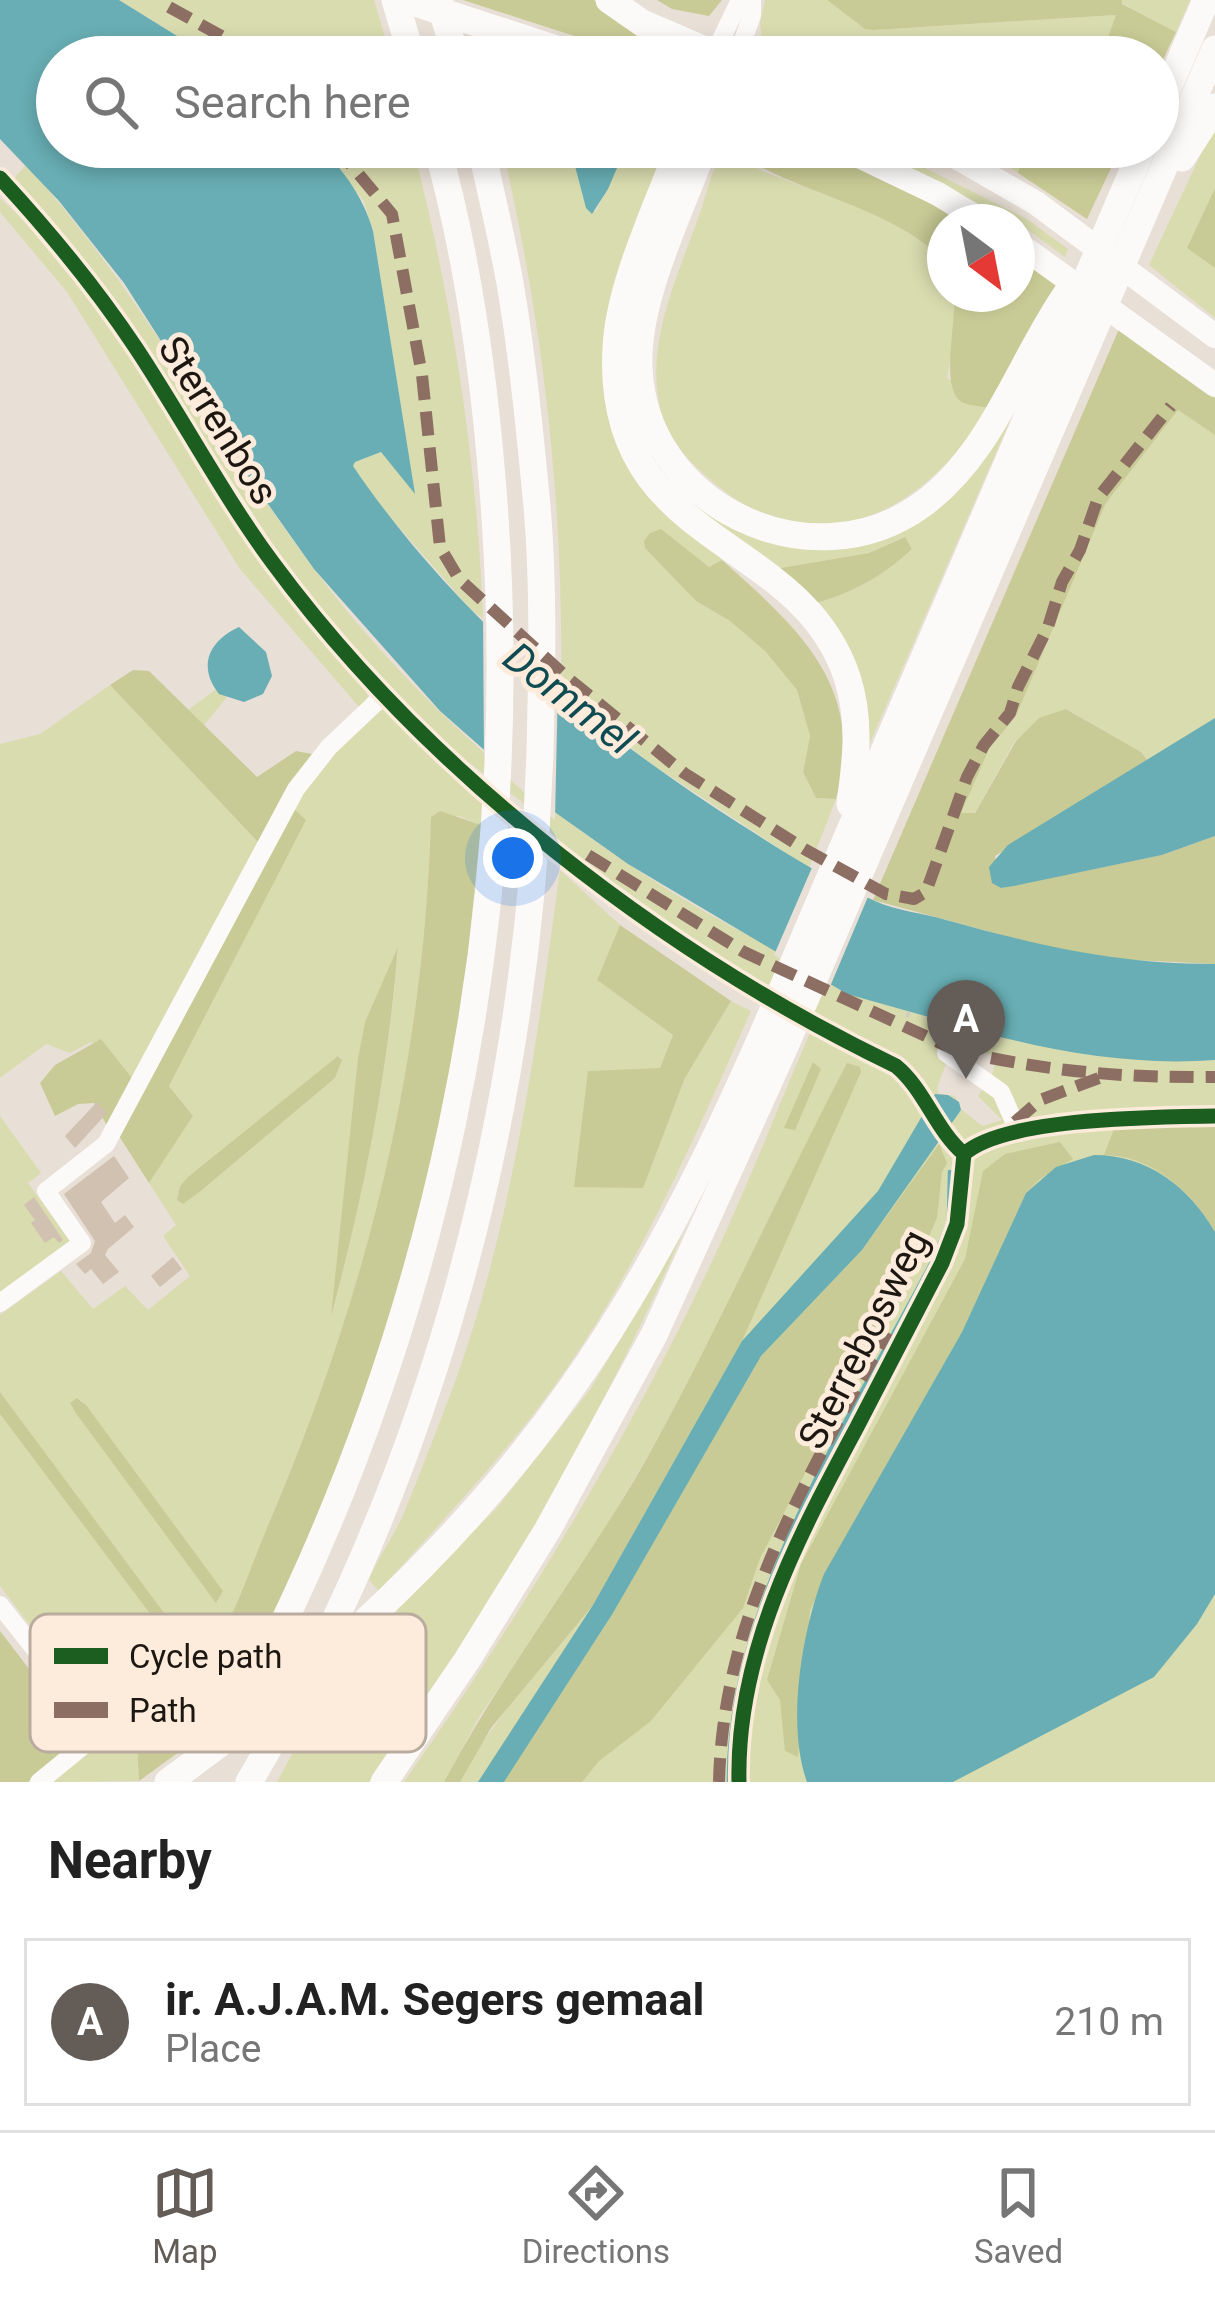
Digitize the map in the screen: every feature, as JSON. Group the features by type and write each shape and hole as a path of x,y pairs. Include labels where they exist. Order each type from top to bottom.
{"highway":[{"path":"439,0 450,36"},
{"path":"609,0 642,23 673,36"},
{"path":"1179,63 1206,0"},
{"path":"407,36 400,4 509,36"},
{"path":"1179,119 1215,49"},
{"path":"1179,152 1215,107"},
{"path":"288,1614 350,1468 421,1258 462,1082 496,830 501,583 482,379 441,168"},
{"path":"337,1614 394,1479 466,1266 521,996 534,863 543,619 537,506 518,335 485,168"},
{"path":"671,168 618,327 622,424 662,495 797,602 835,649 851,692 857,733 855,849"},
{"path":"696,168 646,306 639,371 652,425 680,471 724,511 752,526 804,537 842,536 880,526 923,503 945,484 1066,333 1154,168"},
{"path":"1130,214 1139,168"},
{"path":"426,1720 598,1441 711,1215 771,1045 1101,246 1167,168"},
{"path":"371,1614 450,1538 527,1449 582,1373 652,1263 771,1045"},
{"path":"168,1782 209,1752"},
{"path":"200,1781 216,1752"},
{"path":"249,1782 266,1752"},
{"path":"384,1782 404,1752"}],"main road":[{"path":"881,168 950,204"},
{"path":"974,168 1064,223 1215,335"},
{"path":"1035,256 1215,385"}],"street":[{"path":"728,36 740,0"},
{"path":"736,36 752,15 752,0"},
{"name":"Sterrenbos","path":"0,178 117,321 267,555 316,620 384,695"},
{"path":"0,1303 82,1244 46,1191 106,1144 296,789 329,747 384,695 408,718"},
{"path":"946,1053 1001,1092 1019,1133"},
{"path":"0,1605 30,1643"},
{"path":"39,1782 76,1752"}],"path":[{"path":"904,1029 909,1011"},
{"path":"977,1054 983,1033"}],"green space":[{"path":"119,0 374,0 385,36 177,36"},
{"path":"463,0 594,0 648,36 574,36"},
{"path":"657,0 722,0 709,16 672,9"},
{"path":"765,0 827,0 873,30 1117,15 1109,36 761,36"},
{"path":"827,0 1122,0 1176,32 1174,36 1108,36 1116,15 865,29"},
{"path":"1122,0 1190,0 1176,32"},
{"path":"1215,124 1215,188 1188,248 1215,268 1215,318 1149,265"},
{"path":"26,165 104,260 275,515 358,624 464,734 522,785 647,876 778,950 963,1027 1215,1059 1215,1782 454,1782 630,1519 832,1092 767,1229 657,1440 604,1530 478,1719 444,1782 404,1782 531,1591 646,1392 728,1227 812,1028 855,1050 860,1041 708,958 655,922 561,848 521,801 437,739 283,566 112,304 13,179","holes":["976,1038 985,1040 983,1052 997,1056 992,1075 978,1096 1002,1120 982,1126 961,1109 955,1096 939,1094 937,1088 946,1064 946,1041 972,1048"]},
{"path":"338,168 418,168 460,381 483,618 382,508 353,466 381,452 414,490 373,231 364,202"},
{"path":"507,168 576,168 586,208 596,211 616,168 668,168 615,415 722,560 710,567 646,548 696,601 730,621 765,651 797,690 810,736 803,772 816,798 836,799 809,868 650,763 561,692 555,486 540,350"},
{"path":"715,168 759,168 905,231 927,247 927,312 955,312 947,378 993,408 933,476 886,509 859,519 798,522 758,511 731,496 678,446 665,424 657,387 665,312"},
{"path":"763,168 861,168 882,177 932,204 927,204 927,246 868,212"},
{"path":"905,168 925,168 997,204 980,204"},
{"path":"1019,168 1111,168 1087,219 1018,173"},
{"path":"1215,188 1215,268 1187,248"},
{"path":"0,198 77,282 235,522 352,666 368,697 360,708 240,569 67,292 0,212"},
{"path":"1035,225 1068,249 1065,257 1035,235"},
{"path":"1035,268 1056,285 993,408 964,403 956,396 950,371 953,312 1035,312"},
{"path":"1119,329 1215,398 1215,435 1178,410 1106,503 1016,716 989,749 961,813 975,813 1016,741 1039,718 1066,709 1141,752 1148,761 995,856 1001,888 1162,855 1215,836 1215,964 1112,959 1056,950 873,900"},
{"path":"1018,402 866,752 809,605 864,584 889,568 912,549 904,537 869,553 769,570 688,502 673,483 721,519 883,532"},
{"path":"1178,410 1215,435 1215,718 1148,761 1141,752 1067,709 1015,741 974,814 960,814 989,749 1016,716 1106,503"},
{"path":"661,529 709,567 722,560 776,610 819,663 834,692 842,724 843,759 836,799 816,798 803,772 810,736 797,690 765,651 730,621 696,601 645,548 650,533"},
{"path":"905,537 912,549 889,568 864,584 809,605 769,570 869,553"},
{"path":"133,670 149,671 257,777 296,751 317,755 258,842 110,685"},
{"path":"110,685 258,842 135,1082 91,1042 70,1053 46,1044 0,1078 0,744 40,734"},
{"path":"215,690 227,697 204,725 188,710"},
{"path":"385,708 397,713 483,795 481,825 459,816 431,817 416,1000 384,1178 334,1352 232,1614 154,1614 0,1392 0,1315 61,1271 93,1309 125,1286 148,1310 190,1276 163,1236 176,1225 149,1183 193,1116 169,1086 305,820 292,807 332,749 356,724","holes":["398,951 374,1129 334,1304 358,1058 365,1022","339,1056 342,1060 335,1078 202,1190 177,1200 180,1186","81,1400 222,1590 217,1602 75,1412 70,1403"]},
{"path":"292,807 306,820 169,1086 193,1116 149,1183 119,1136"},
{"path":"440,811 481,825 455,1085 372,1380 287,1590 274,1614 231,1614 304,1438 361,1265 384,1178 416,1000 431,817"},
{"path":"560,870 620,925 597,980 673,1035 660,1068 643,1187 685,1078 731,1001 751,1011 667,1194 595,1326 524,1426 379,1591 369,1580 403,1515 437,1431 493,1255 532,1063"},
{"path":"620,925 731,1001 685,1078 643,1188 574,1187 588,1071 660,1068 673,1035 597,980"},
{"path":"398,947 373,1133 331,1316 358,1058 365,1022"},
{"path":"101,1039 135,1082 108,1127 94,1103 78,1104 55,1116 40,1083 55,1065"},
{"path":"338,1056 342,1060 335,1078 202,1190 183,1204 177,1200 188,1177"},
{"path":"813,1062 821,1069 795,1130 784,1128"},
{"path":"847,1063 860,1067 861,1072 742,1341 593,1605 491,1728 460,1782 444,1782 657,1440"},
{"path":"0,1116 41,1173 28,1183 72,1244 0,1296"},
{"path":"1215,1124 1215,1232 1169,1179 1138,1162 1104,1155 1114,1129"},
{"path":"1060,1142 1073,1159 1026,1193 962,1332 850,1529 810,1610 798,1757 785,1751 780,1700 767,1680 801,1564 965,1259 983,1171 1005,1154"},
{"path":"939,1144 947,1163 937,1218 760,1558 743,1608 651,1721 599,1761 582,1782 504,1782 613,1613 761,1356 862,1250"},
{"path":"682,1235 578,1448 426,1699 426,1614 399,1614 395,1607 496,1509 590,1390"},
{"path":"0,1392 165,1614 150,1614 0,1414"},
{"path":"77,1398 223,1591 216,1603 75,1412 70,1403"},
{"path":"0,1414 150,1614 30,1614 30,1625 0,1586"},
{"path":"0,1631 30,1670 30,1752 65,1752 28,1782 0,1782"},
{"path":"89,1752 137,1752 139,1781 53,1782"},
{"path":"137,1752 179,1752 139,1781"},
{"path":"293,1752 390,1752 369,1782 277,1782"}],"water":[{"path":"0,0 119,0 177,36 36,36 36,168 339,168 359,196 373,231 415,494 381,452 353,466 434,570 480,619 579,708 685,788 806,865 875,901 1079,952 1215,964 1215,1060 1100,1056 988,1034 985,1041 974,1039 975,1030 847,994 628,864 556,813 440,711 314,569 239,463 124,283 59,201 0,139"},
{"path":"576,168 617,168 592,214 586,208"},
{"path":"239,627 266,652 272,676 263,694 244,702 219,694 208,664 220,639"},
{"path":"1215,718 1215,836 1162,855 1014,886 1001,888 992,883 989,867 1008,845"},
{"path":"935,1094 948,1095 959,1102 961,1110 862,1250 761,1356 613,1613 504,1782 478,1782 593,1605 742,1341 878,1191"},
{"path":"1094,1155 1132,1161 1165,1177 1193,1201 1215,1232 1215,1594 1154,1677 953,1782 807,1782 798,1733 799,1678 824,1574 962,1332 1026,1193 1056,1167"}],"pier":[{"path":"483,611 558,682 555,820 484,756"},
{"path":"814,863 870,892 829,989 774,955"}],"building":[{"path":"97,1102 107,1113 75,1148 65,1136"},
{"path":"114,1156 129,1178 101,1202 115,1223 125,1215 134,1227 108,1249 105,1255 119,1272 103,1284 91,1269 85,1274 76,1264 91,1253 95,1241 64,1194"},
{"path":"34,1197 63,1240 59,1243 54,1237 45,1243 31,1223 35,1220 24,1205"},
{"path":"173,1257 182,1269 160,1287 151,1276"}],"waterway":[{"path":"729,1782 734,1715 771,1579 832,1447 933,1260 949,1221 950,1172"}],"marked path":[{"path":"169,7 221,36"},
{"path":"354,168 392,214 422,375 440,547 459,579 569,679 684,773 886,894 914,899 926,892 967,777 984,745 1010,713 1098,498 1171,406"},
{"path":"588,855 744,952 947,1046"},
{"path":"991,1058 1102,1074 1215,1077"},
{"path":"1015,1122 1040,1100 1099,1078"},
{"path":"719,1782 724,1720 753,1603 801,1493 887,1332"}],"cycle path":[{"path":"0,178 121,326 273,563 403,714 477,785 637,913 808,1021 896,1066 964,1154"},
{"path":"964,1154 984,1142 1046,1126 1215,1116"},
{"name":"Sterrebosweg","path":"739,1782 748,1688 775,1597 813,1511 942,1263 957,1224 964,1154"}],"place":[{"name":"ir. A.J.A.M. Segers gemaal","path":"966,1079"}],"water label":[{"name":"Dommel","path":"570,698"}]}
